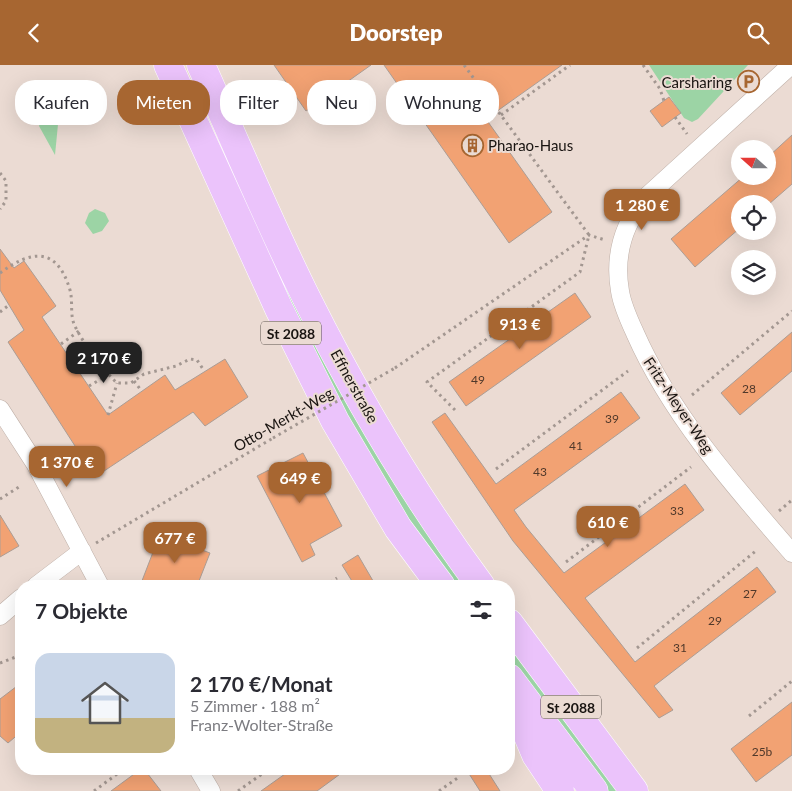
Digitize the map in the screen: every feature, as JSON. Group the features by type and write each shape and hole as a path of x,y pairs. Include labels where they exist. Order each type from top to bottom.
{"highway":[{"name":"St 2088","path":"168,65 279,309 335,421 398,527 437,580"},
{"name":"Effnerstraße","path":"201,65 307,299 382,435 443,535 477,580"},
{"name":"St 2088","path":"515,631 634,791"},
{"name":"St 2088","path":"515,686 594,791"},
{"path":"515,704 536,755 560,791"}],"street":[{"name":"Fritz-Meyer-Weg","path":"791,65 644,198 627,225 620,244 618,258 620,291 645,356 701,440 792,553"},
{"path":"0,409 36,465 97,580"},
{"path":"44,580 82,551"},
{"path":"0,616 15,603"},
{"path":"202,775 211,791"}],"path":[{"path":"464,65 589,235 620,244"},
{"path":"501,115 570,65"},
{"path":"643,65 660,89 664,101"},
{"path":"675,117 688,134"},
{"path":"0,173 6,181 6,201 0,209"},
{"path":"454,410 427,382 580,272 589,235"},
{"name":"Otto-Merkt-Weg","path":"82,551 395,368 589,235"},
{"path":"0,273 28,256 39,255 48,258 56,265 70,291 74,323 78,331 108,375 117,383 134,381 144,374 176,366 190,359 197,360 203,369"},
{"path":"0,312 9,305"},
{"path":"692,395 792,311"},
{"path":"61,344 78,331"},
{"path":"496,469 628,371"},
{"path":"89,386 108,375"},
{"path":"134,381 140,389"},
{"path":"108,415 117,383"},
{"path":"566,562 691,467"},
{"path":"0,499 19,487"},
{"path":"779,511 792,500"},
{"path":"637,647 757,550"},
{"path":"0,663 15,657"},
{"path":"749,716 792,681"},
{"path":"94,791 116,775"},
{"path":"238,791 261,775"},
{"path":"439,791 459,777"}],"green space":[{"path":"649,65 748,65 698,119 692,122 684,118"},
{"path":"58,125 55,155 39,126"},
{"path":"95,209 105,213 109,221 102,231 93,234 85,223 89,213"},
{"path":"261,238 338,385 462,580 451,580 403,513 330,389"},
{"path":"515,655 618,791 605,791 515,671"}],"building":[{"path":"274,65 371,65 350,80 307,80 306,111 297,98 297,80 284,80"},
{"name":"Pharao-Haus","path":"384,65 562,65 499,110 499,80 395,80"},
{"path":"669,97 681,113 662,127 650,111"},
{"name":"Pharao-Haus","path":"426,125 490,125 552,212 509,243"},
{"path":"792,135 792,184 776,198 776,195 731,195 731,236 695,267 671,239 734,185 776,185 776,150"},
{"path":"0,249 14,268 24,261 56,306 42,317 108,415 165,375 175,390 225,359 248,397 205,426 193,412 95,477 8,342 24,330 0,290"},
{"path":"575,293 591,317 466,406 449,382"},
{"path":"792,332 792,371 740,415 721,393"},
{"path":"621,392 640,418 514,510 526,527 564,573 685,484 704,510 585,598 635,662 757,567 776,592 654,686 673,710 659,718 513,541 432,422 445,413 496,484"},
{"path":"303,453 342,526 310,544 315,555 302,562 257,476"},
{"path":"0,515 19,546 0,557"},
{"path":"160,534 210,553 199,580 142,580"},
{"path":"358,555 373,580 351,580 342,565"},
{"path":"15,688 15,737 8,743 0,736 0,699"},
{"path":"792,702 792,755 756,782 731,749"},
{"path":"133,775 149,775 161,791 111,791"},
{"path":"284,775 339,775 317,791 261,791"},
{"path":"470,775 490,775 500,791 480,791"}],"place":[{"name":"Carsharing","path":"748,82"},
{"name":"Pharao-Haus","path":"472,145"}]}
